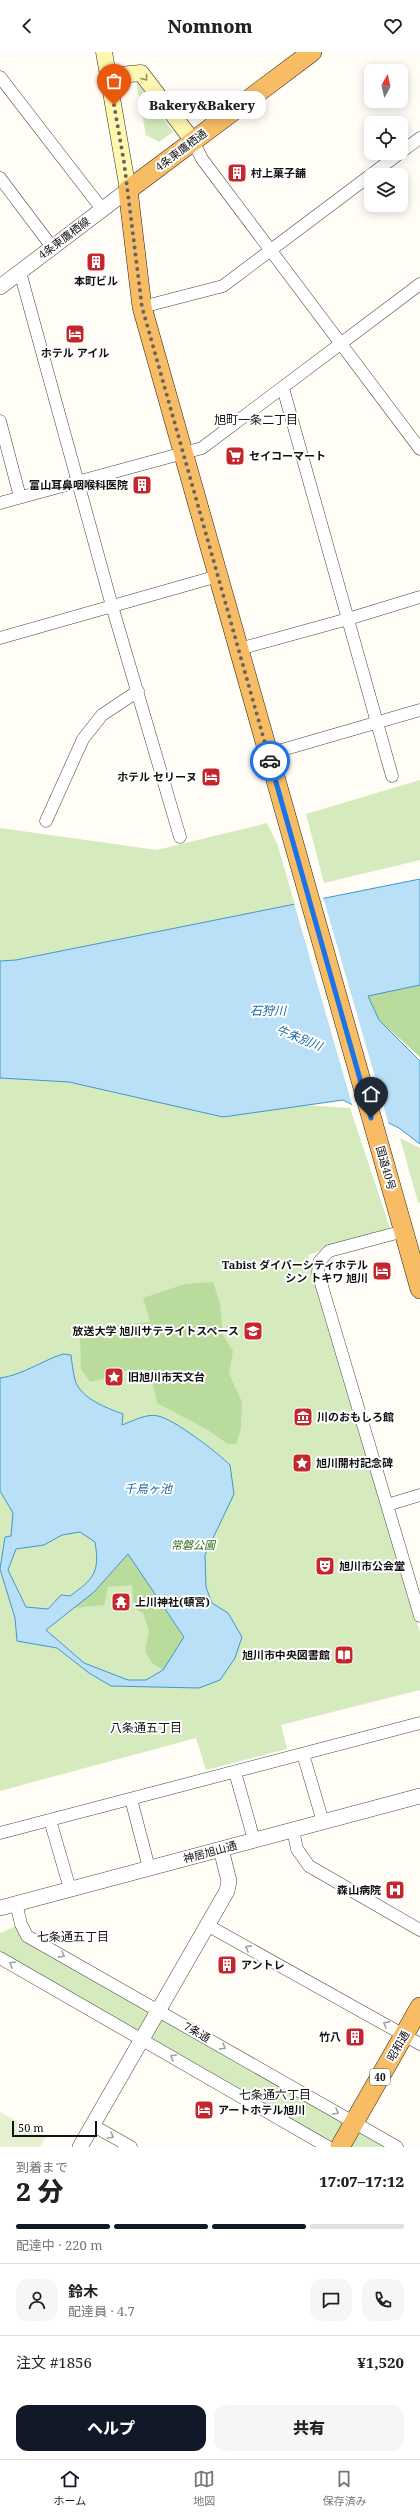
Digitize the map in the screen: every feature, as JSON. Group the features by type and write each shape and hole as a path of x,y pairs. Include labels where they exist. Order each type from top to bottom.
{"highway":[{"name":"4条東鷹栖通","path":"128,190 312,52"},
{"name":"国道40号","path":"128,190 142,307 292,842 420,1288"},
{"name":"昭和通","path":"340,2147 354,2122 412,2039 420,2007"}],"main road":[{"path":"106,53 128,190"},
{"path":"110,76 141,73 193,141"}],"street":[{"path":"0,77 102,209"},
{"path":"408,147 420,138"},
{"path":"193,141 202,159 341,344 416,435 420,449"},
{"path":"142,307 223,286 392,160"},
{"path":"0,178 52,247"},
{"name":"4条東鷹栖線","path":"0,287 128,190"},
{"path":"20,272 112,606 180,836"},
{"path":"0,503 202,448 420,284"},
{"path":"283,388 392,776"},
{"path":"0,421 20,497"},
{"path":"0,638 218,576"},
{"path":"239,649 348,620 420,597"},
{"path":"46,821 82,739 102,715 138,691"},
{"path":"268,754 420,710"},
{"path":"404,1231 329,1251 319,1262 318,1273 420,1616"},
{"path":"387,1505 420,1496"},
{"path":"0,1833 420,1723"},
{"path":"303,1754 323,1822"},
{"path":"235,1772 254,1840"},
{"name":"神居旭山通","path":"0,1908 420,1796"},
{"path":"131,1799 149,1868"},
{"path":"50,1820 70,1889"},
{"path":"293,1830 298,1849 309,1866 420,1930"},
{"path":"80,2147 208,1925 226,1891 229,1881 221,1849"},
{"name":"7条通","path":"16,1903 21,1924 26,1936 397,2147"},
{"path":"208,1925 412,2039"},
{"path":"0,1958 328,2147"},
{"path":"92,2125 131,2147"}],"green space":[{"path":"136,81 173,132 159,142 146,135"},
{"path":"420,780 420,860 324,883 306,814"},
{"path":"267,823 278,846 295,905 16,960 0,961 0,828 157,850"},
{"path":"420,985 420,1057 379,1020 367,996"},
{"name":"常磐公園","path":"0,1078 69,1082 223,1117 303,1105 350,1108 390,1228 308,1255 420,1632 420,1690 281,1725 287,1749 206,1770 196,1738 0,1791"},
{"path":"400,1138 420,1148 420,1203 418,1202"},
{"path":"213,1282 220,1303 223,1335 233,1351 229,1374 242,1402 241,1429 236,1444 228,1444 206,1429 157,1403 154,1388 145,1369 122,1371 110,1377 90,1382 81,1369 80,1334 115,1325 150,1322 143,1298 185,1284"},
{"path":"128,1554 184,1637 163,1670 152,1663 145,1651 149,1631 143,1613 134,1608 132,1585 108,1587 104,1605 74,1608 94,1592"},
{"path":"21,1924 27,1936 401,2147 328,2147 0,1958 0,1933"},
{"path":"0,2112 46,2137 40,2147 0,2147"}],"water":[{"name":"石狩川","path":"420,879 420,985 368,996 379,1020 420,1061 420,1144 399,1128 343,1100 223,1117 69,1082 0,1078 0,961 16,960"},
{"name":"千鳥ヶ池","path":"63,1354 71,1355 74,1377 78,1387 95,1402 123,1414 122,1425 140,1418 154,1415 165,1418 196,1437 230,1465 234,1494 205,1555 206,1587 212,1603 228,1613 242,1637 235,1658 220,1680 199,1688 111,1686 89,1673 57,1648 17,1641 15,1618 0,1569 5,1537 11,1536 13,1513 0,1491 0,1378 24,1371","holes":["80,1532 95,1542 97,1561 96,1568 90,1579 85,1585 70,1596 61,1595 48,1609 26,1607 8,1570 16,1549 44,1545 62,1535","128,1554 184,1637 163,1670 146,1680 128,1680 84,1663 46,1630 94,1592"]}],"pier":[{"path":"323,897 389,1125 353,1108 294,903"}],"way so far":[{"path":"114,105 128,190 142,307 198,500 270,761"}],"place":[{"name":"Bakery&Bakery","path":"114,105"},
{"name":"村上菓子舗","path":"237,173"},
{"name":"本町ビル","path":"96,262"},
{"name":"ホテル アイル","path":"75,334"},
{"name":"セイコーマート","path":"235,456"},
{"name":"富山耳鼻咽喉科医院","path":"142,485"},
{"name":"ホテル セリーヌ","path":"211,777"},
{"name":"Tabist ダイバーシティホテル シン トキワ 旭川","path":"382,1271"},
{"name":"放送大学 旭川サテライトスペース","path":"253,1331"},
{"name":"旧旭川市天文台","path":"114,1377"},
{"name":"川のおもしろ館","path":"303,1417"},
{"name":"旭川開村記念碑","path":"302,1463"},
{"name":"旭川市公会堂","path":"325,1566"},
{"name":"上川神社(頓宮)","path":"121,1602"},
{"name":"旭川市中央図書館","path":"344,1655"},
{"name":"森山病院","path":"395,1890"},
{"name":"アントレ","path":"227,1965"},
{"name":"竹八","path":"355,2037"},
{"name":"アートホテル旭川","path":"204,2110"}],"district":[{"name":"旭町一条二丁目","path":"256,420"},
{"name":"八条通五丁目","path":"146,1728"},
{"name":"七条通五丁目","path":"73,1937"},
{"name":"七条通六丁目","path":"275,2095"}],"route":[{"path":"270,761 371,1118"}],"water label":[{"name":"牛朱別川","path":"299,1038"}]}
